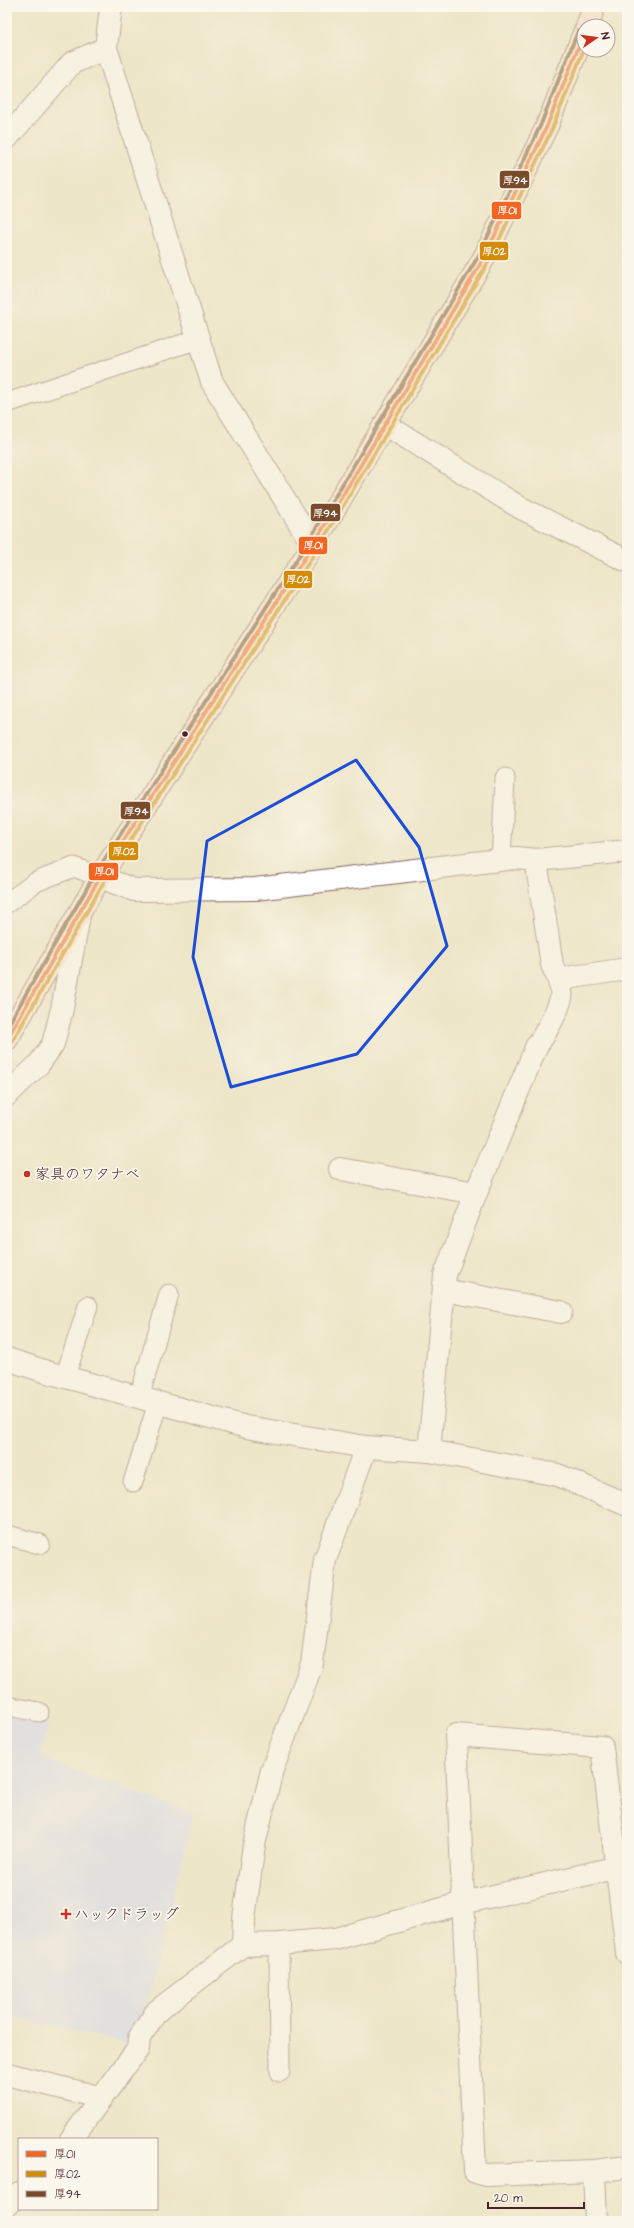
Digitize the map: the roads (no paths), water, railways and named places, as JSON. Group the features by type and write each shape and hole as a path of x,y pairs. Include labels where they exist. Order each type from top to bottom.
{"street":[{"path":"111,7 106,48 212,382 312,545"},
{"path":"590,18 594,7"},
{"path":"7,138 72,63 106,48"},
{"path":"7,1039 100,877 312,545 386,425 484,258 547,126 576,53"},
{"path":"386,425 519,507 627,561"},
{"path":"100,877 134,890 255,889 516,858 536,860 627,852"},
{"path":"430,1451 445,1275 476,1193 537,1045 561,998 559,979 552,965 536,860"},
{"path":"7,1095 39,1064 52,1044 62,1009 79,913"},
{"path":"559,979 627,969"},
{"path":"340,1169 476,1193"},
{"path":"444,1290 561,1312"},
{"path":"7,1359 65,1377 246,1427 366,1447 430,1451 558,1475 627,1505"},
{"path":"243,1945 244,1918 254,1845 272,1770 312,1664 325,1560 366,1447"},
{"path":"627,1953 622,1866 602,1747 456,1735 475,2172 486,2175 627,2167"},
{"path":"72,2138 138,2049 139,2038 157,2011 243,1945 279,1944 335,1939 463,1903 622,1866"},
{"path":"7,2074 102,2098"},
{"path":"594,2170 596,2221"},
{"path":"7,2205 18,2194"}],"lane":[{"path":"7,403 198,339"},
{"path":"501,860 505,778"},
{"path":"7,903 36,882 74,867 100,877"},
{"path":"133,1482 169,1294"},
{"path":"65,1377 88,1306"},
{"path":"7,1535 40,1544"},
{"path":"7,1706 39,1712"},
{"path":"279,1944 280,2072"}],"place":[{"name":"家具のワタナベ","path":"27,1174"},
{"name":"ハックドラッグ","path":"66,1914"}]}
